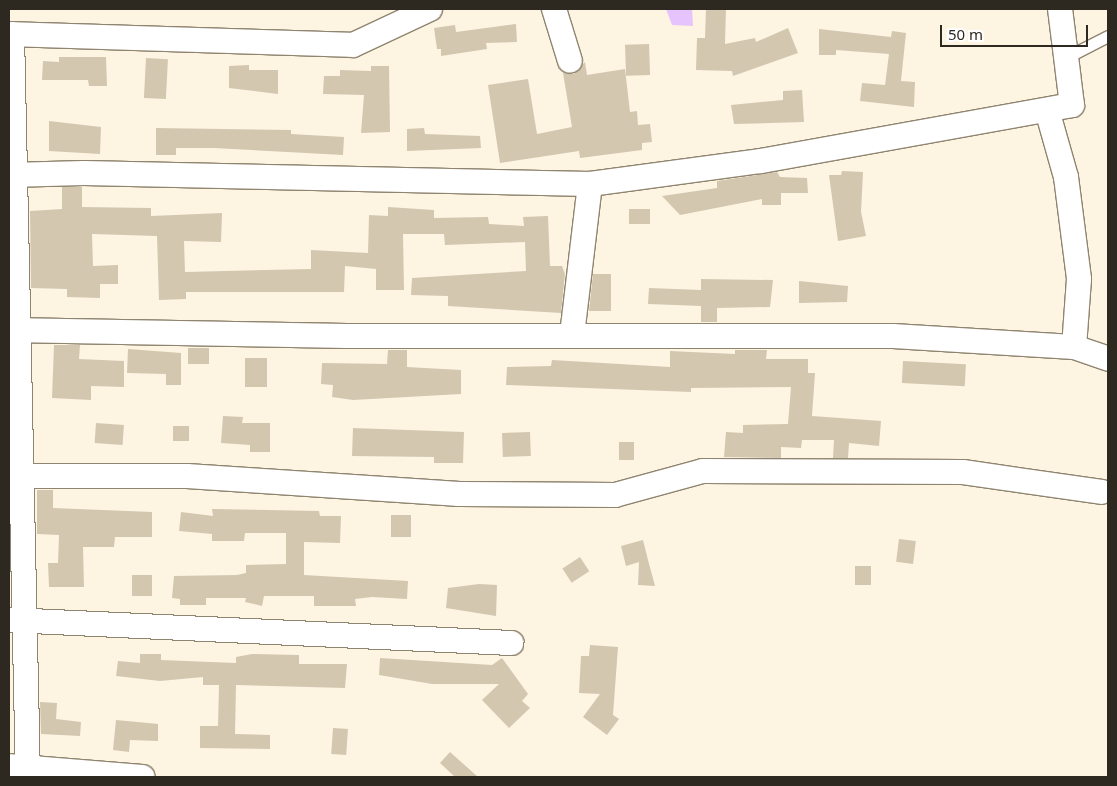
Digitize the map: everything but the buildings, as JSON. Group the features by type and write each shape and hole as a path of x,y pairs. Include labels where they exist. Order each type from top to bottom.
{"street":[{"path":"143,777 21,770 16,621 13,175 10,34 353,45 430,9"},
{"path":"554,9 570,61"},
{"path":"13,175 84,173 590,184 761,161 1072,105 1060,9"},
{"path":"1047,110 1066,177 1079,279 1074,347"},
{"path":"572,335 590,184"},
{"path":"13,330 893,336 1074,347 1108,359"},
{"path":"15,477 187,476 459,494 615,495 703,472 963,472 1102,492"},
{"path":"16,621 511,643"}],"lane":[{"path":"1065,58 1108,36"}],"shaded area":[{"path":"666,9 692,9 693,26 672,25"}]}
